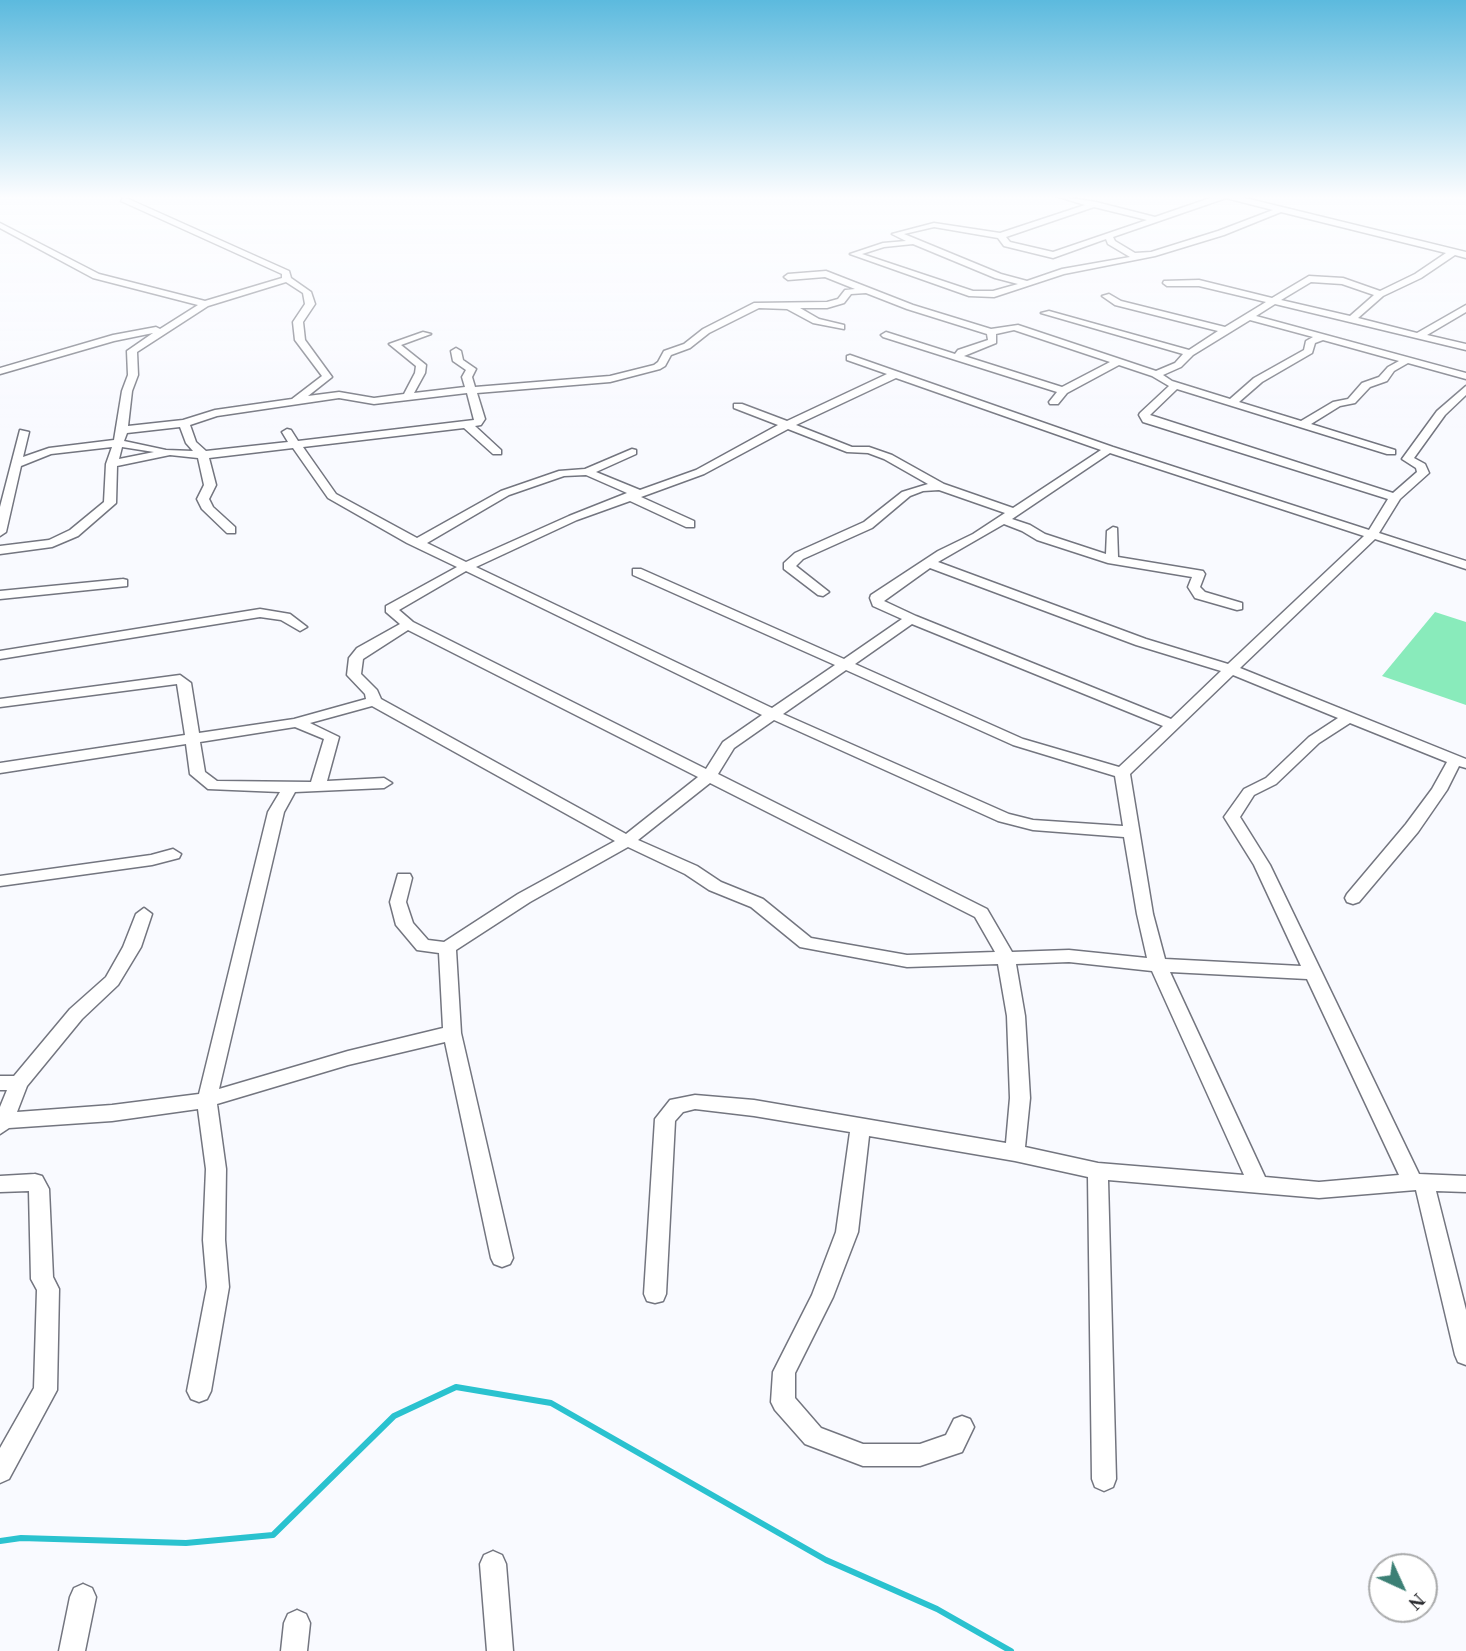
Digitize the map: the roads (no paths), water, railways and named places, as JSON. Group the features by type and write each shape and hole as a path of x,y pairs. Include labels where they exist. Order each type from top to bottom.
{"street":[{"path":"90,273 205,304"},
{"path":"286,273 287,279 307,292 310,304 298,322 300,340 327,377 291,405"},
{"path":"912,273 972,293 994,294 1059,273"},
{"path":"990,273 1027,283"},
{"path":"1353,318 1380,294 1422,273"},
{"path":"788,277 825,274 910,307 991,332 1015,327 1156,374 1176,385 1391,452"},
{"path":"0,550 52,543 74,533 110,503 112,464 122,430 127,391 133,375 132,351 162,329 205,304 287,279"},
{"path":"1156,374 1178,365 1190,353 1309,279 1343,281 1380,294"},
{"path":"1167,283 1199,283 1466,347"},
{"path":"122,430 147,425 184,423 215,414 291,405 339,395 374,401 457,392 509,394 610,379 657,368 667,353 687,346 706,331 757,305 827,305 841,301 848,292 870,290"},
{"path":"1106,296 1118,303 1228,331"},
{"path":"789,306 816,321 841,327"},
{"path":"1420,335 1466,307"},
{"path":"1045,313 1190,353"},
{"path":"1249,317 1466,376"},
{"path":"0,371 113,338 162,329"},
{"path":"958,358 961,352 993,341 991,332"},
{"path":"407,397 420,373 421,365 394,344 426,334"},
{"path":"886,335 1063,391"},
{"path":"1231,403 1258,380 1309,351 1311,341 1323,337"},
{"path":"16,464 49,451 119,443 203,455 467,425 481,419 467,377 471,369 458,361 456,351"},
{"path":"850,358 1109,449 1466,565"},
{"path":"1302,425 1337,404 1351,401 1366,386 1383,379 1391,369 1406,360"},
{"path":"1054,402 1063,391 1119,362"},
{"path":"420,373 457,392"},
{"path":"894,375 787,425 700,472 633,495 467,566 391,609 408,625 981,913 1006,957 1016,1016 1020,1098 1015,1153"},
{"path":"1176,385 1144,415 1147,419 1395,497"},
{"path":"1122,773 1371,535 1395,497 1423,473 1421,466 1408,459 1441,412 1466,389"},
{"path":"738,406 851,450 869,450 888,457 940,486 1013,512"},
{"path":"184,423 191,443 203,455 210,485 203,499 208,509 231,530"},
{"path":"467,425 497,452"},
{"path":"398,431 404,437 404,444"},
{"path":"0,531 24,432"},
{"path":"287,432 299,445 332,496 418,543 772,714 1004,818 1033,825 1131,832"},
{"path":"1109,449 1002,520 876,598 878,603 911,619 1173,725"},
{"path":"112,464 170,452"},
{"path":"418,543 505,494 563,473 587,472 632,452"},
{"path":"587,472 690,524"},
{"path":"823,592 788,566 799,556 868,525 906,494 921,488 940,486"},
{"path":"1002,520 1026,527 1041,537 1112,560 1199,574 1194,587 1199,595 1237,606"},
{"path":"1112,560 1113,531"},
{"path":"929,563 1141,642 1229,669 1460,762 1412,828 1353,898"},
{"path":"637,572 1018,742 1122,773"},
{"path":"0,595 123,583"},
{"path":"0,655 260,613 285,617 300,627"},
{"path":"404,878 398,902 405,925 423,946 447,948 524,898 627,841 709,775 729,745 911,619"},
{"path":"374,701 372,693 355,675 356,658 362,651 408,625"},
{"path":"0,704 180,678 184,683 198,774 213,786 290,788 384,783"},
{"path":"0,768 300,722 374,701 627,841 691,870 715,886 757,903 792,934 820,947 906,961 1069,956 1158,965 1312,973"},
{"path":"1347,718 1314,740 1271,781 1249,792 1232,817 1262,865 1312,973 1419,1182 1466,1355"},
{"path":"300,722 309,730 332,737 318,786"},
{"path":"1122,773 1145,914 1158,965 1258,1184"},
{"path":"199,1391 218,1287 214,1240 216,1169 207,1100 276,812 290,788"},
{"path":"0,881 152,860 173,854"},
{"path":"144,914 132,947 113,981 76,1014 10,1083 2,1123 112,1113 207,1100 348,1058 452,1033"},
{"path":"447,948 452,1033 502,1258"},
{"path":"655,1294 666,1119 677,1105 695,1102 754,1108 1015,1153 1098,1171 1319,1190 1419,1182 1466,1184"},
{"path":"860,1127 847,1232 822,1297 784,1372 783,1402 813,1436 863,1455 920,1455 954,1444 962,1427"},
{"path":"1098,1171 1104,1479"},
{"path":"0,1184 35,1182 39,1189 42,1279 48,1289 45,1390 0,1471"},
{"path":"493,1564 500,1651"},
{"path":"72,1651 83,1597"},
{"path":"294,1651 296,1623"}],"waterway":[{"path":"0,1541 21,1538 186,1543 273,1535 394,1416 456,1387 551,1403 826,1560 937,1609 1011,1651"}]}
